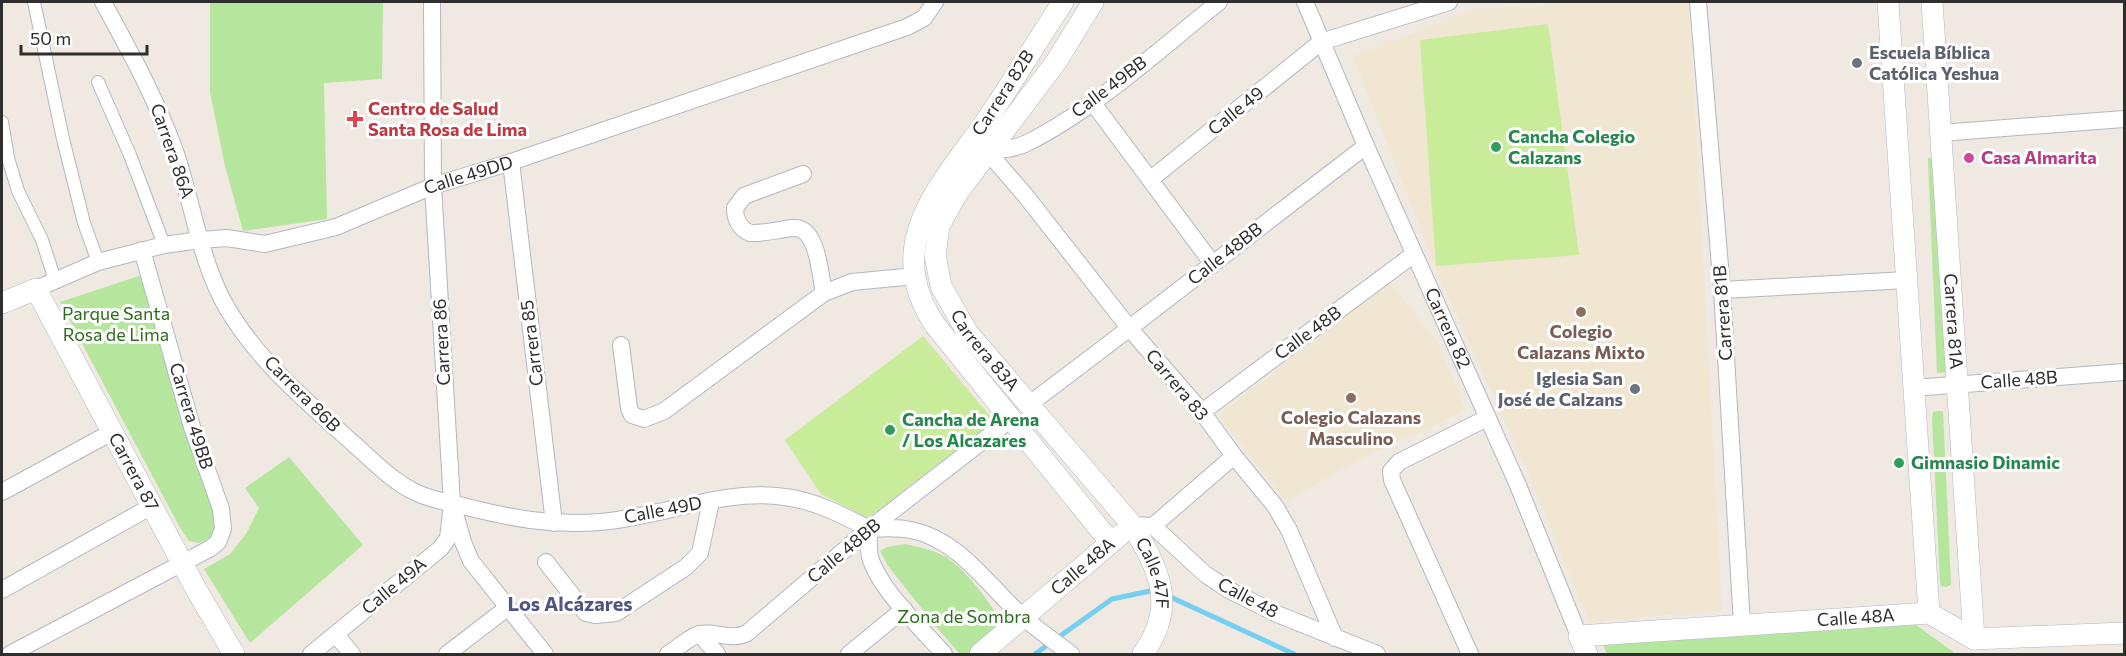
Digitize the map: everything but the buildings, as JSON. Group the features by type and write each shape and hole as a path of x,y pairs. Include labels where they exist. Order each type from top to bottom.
{"street":[{"path":"34,2 66,150 84,223 98,262"},
{"name":"Carrera 86A","path":"103,2 160,110 176,154 200,240"},
{"name":"Carrera 86","path":"432,2 433,186 452,503 468,556 545,654"},
{"name":"Carrera 82B","path":"940,182 987,120 1063,2"},
{"name":"Carrera 82B","path":"987,151 1056,62 1093,2"},
{"name":"Calle 49BB","path":"987,151 1007,150 1026,144 1093,103 1219,2"},
{"name":"Carrera 82","path":"1305,2 1366,146 1517,483 1583,645"},
{"path":"1321,42 1449,2"},
{"name":"Carrera 81B","path":"1698,2 1722,290 1742,624"},
{"path":"1888,2 1929,613 1974,639 2124,633"},
{"name":"Carrera 81A","path":"1932,2 1974,639"},
{"name":"Calle 49DD","path":"2,303 98,262 142,250 164,245 227,238 265,244 336,227 433,186 511,162 907,27 924,18 933,6"},
{"name":"Calle 49","path":"1151,179 1321,42"},
{"path":"98,82 130,155 164,245"},
{"path":"1093,103 1212,263"},
{"path":"1940,133 2124,119"},
{"path":"2,122 8,158 18,191 42,240 55,280"},
{"name":"Calle 48BB","path":"1028,405 1366,146"},
{"name":"Carrera 83A","path":"987,151 958,192 939,226 936,241 936,264 940,286 967,332 1028,405 1142,526"},
{"name":"Carrera 83","path":"987,151 1025,195 1130,329 1202,412 1282,516 1335,638"},
{"name":"Carrera 85","path":"511,162 554,523"},
{"path":"803,174 744,196 737,204 736,218 745,231 750,233 795,228 808,234 815,248 824,293"},
{"name":"Carrera 83A","path":"940,182 927,207 915,244 915,276 920,298 926,311 1111,543"},
{"name":"Carrera 86B","path":"200,240 226,307 267,361 301,397 397,482 430,499 452,503"},
{"name":"Carrera 49BB","path":"10,654 211,548 218,542 223,529 221,509 192,427 142,250"},
{"name":"Calle 48B","path":"1202,412 1414,254"},
{"path":"621,345 629,408 632,414 644,419 664,411 824,293 852,282 915,276"},
{"path":"1722,290 1907,280"},
{"name":"Carrera 87","path":"36,289 182,562 234,654"},
{"name":"Calle 48B","path":"1913,388 2124,372"},
{"path":"1470,654 1392,480 1391,471 1395,465 1487,417"},
{"name":"Calle 48BB","path":"700,634 732,636 747,633 869,529 1011,419"},
{"path":"2,492 112,432"},
{"name":"Calle 48A","path":"980,654 1030,622 1111,543 1142,526 1234,456"},
{"name":"Calle 49D","path":"452,503 518,519 554,523 601,522 711,501 755,495 783,496 814,503 869,529"},
{"path":"546,562 586,613 595,615 616,613 686,567 700,553 711,501"},
{"name":"Calle 49A","path":"311,654 446,543 452,503"},
{"path":"2,590 152,506"},
{"name":"Calle 47F","path":"1142,526 1146,548 1162,591 1158,626 1154,639 1143,654"},
{"name":"Calle 48","path":"1142,526 1229,590 1259,606 1377,654"},
{"path":"944,654 880,579 868,546 869,529 909,529 938,539 967,561 1030,622 1071,654"},
{"path":"447,654 507,608"},
{"path":"849,654 904,609"},
{"name":"Calle 48A","path":"1583,645 1742,624 1929,613"},
{"path":"668,654 700,634 717,654"},
{"path":"336,635 351,654"}],"shaded area":[{"name":"Colegio Calazans Mixto","path":"1606,2 1689,2 1722,610 1589,622 1530,476 1439,276 1353,56 1477,9"},
{"name":"Colegio Calazans Masculino","path":"1389,282 1438,343 1465,409 1431,427 1369,454 1286,501 1218,416"}],"green space":[{"path":"210,2 383,2 382,79 324,83 327,219 243,231 225,166 210,92"},
{"name":"Cancha Colegio Calazans","path":"1548,24 1579,255 1436,266 1420,40"},
{"path":"1928,158 1944,158 1948,372 1937,373"},
{"name":"Parque Santa Rosa de Lima","path":"142,275 217,523 211,537 200,543 189,541 179,526 60,302"},
{"name":"Cancha de Arena / Los Alcazares","path":"923,336 994,421 868,518 821,494 785,440"},
{"path":"1943,411 1951,585 1946,587 1941,586 1940,582 1932,418 1933,412"},
{"path":"289,457 363,545 250,643 204,569 230,554 246,534 259,508 245,488"},
{"name":"Zona de Sombra","path":"905,544 933,551 951,560 976,586 1004,625 971,654 959,653 888,566 880,551 887,547"},
{"path":"1916,625 1956,654 1607,654 1603,645"}],"waterway":[{"path":"1035,654 1112,599 1155,590"},
{"path":"1166,595 1294,654"}],"place":[{"name":"Escuela Bíblica Católica Yeshua","path":"1857,63"},
{"name":"Centro de Salud Santa Rosa de Lima","path":"355,119"},
{"name":"Cancha Colegio Calazans","path":"1496,147"},
{"name":"Casa Almarita","path":"1969,158"},
{"name":"Colegio Calazans Mixto","path":"1581,312"},
{"name":"Iglesia San José de Calzans","path":"1635,389"},
{"name":"Colegio Calazans Masculino","path":"1351,398"},
{"name":"Cancha de Arena / Los Alcazares","path":"890,430"},
{"name":"Gimnasio Dinamic","path":"1899,463"}],"district":[{"name":"Los Alcázares","path":"570,604"}]}
